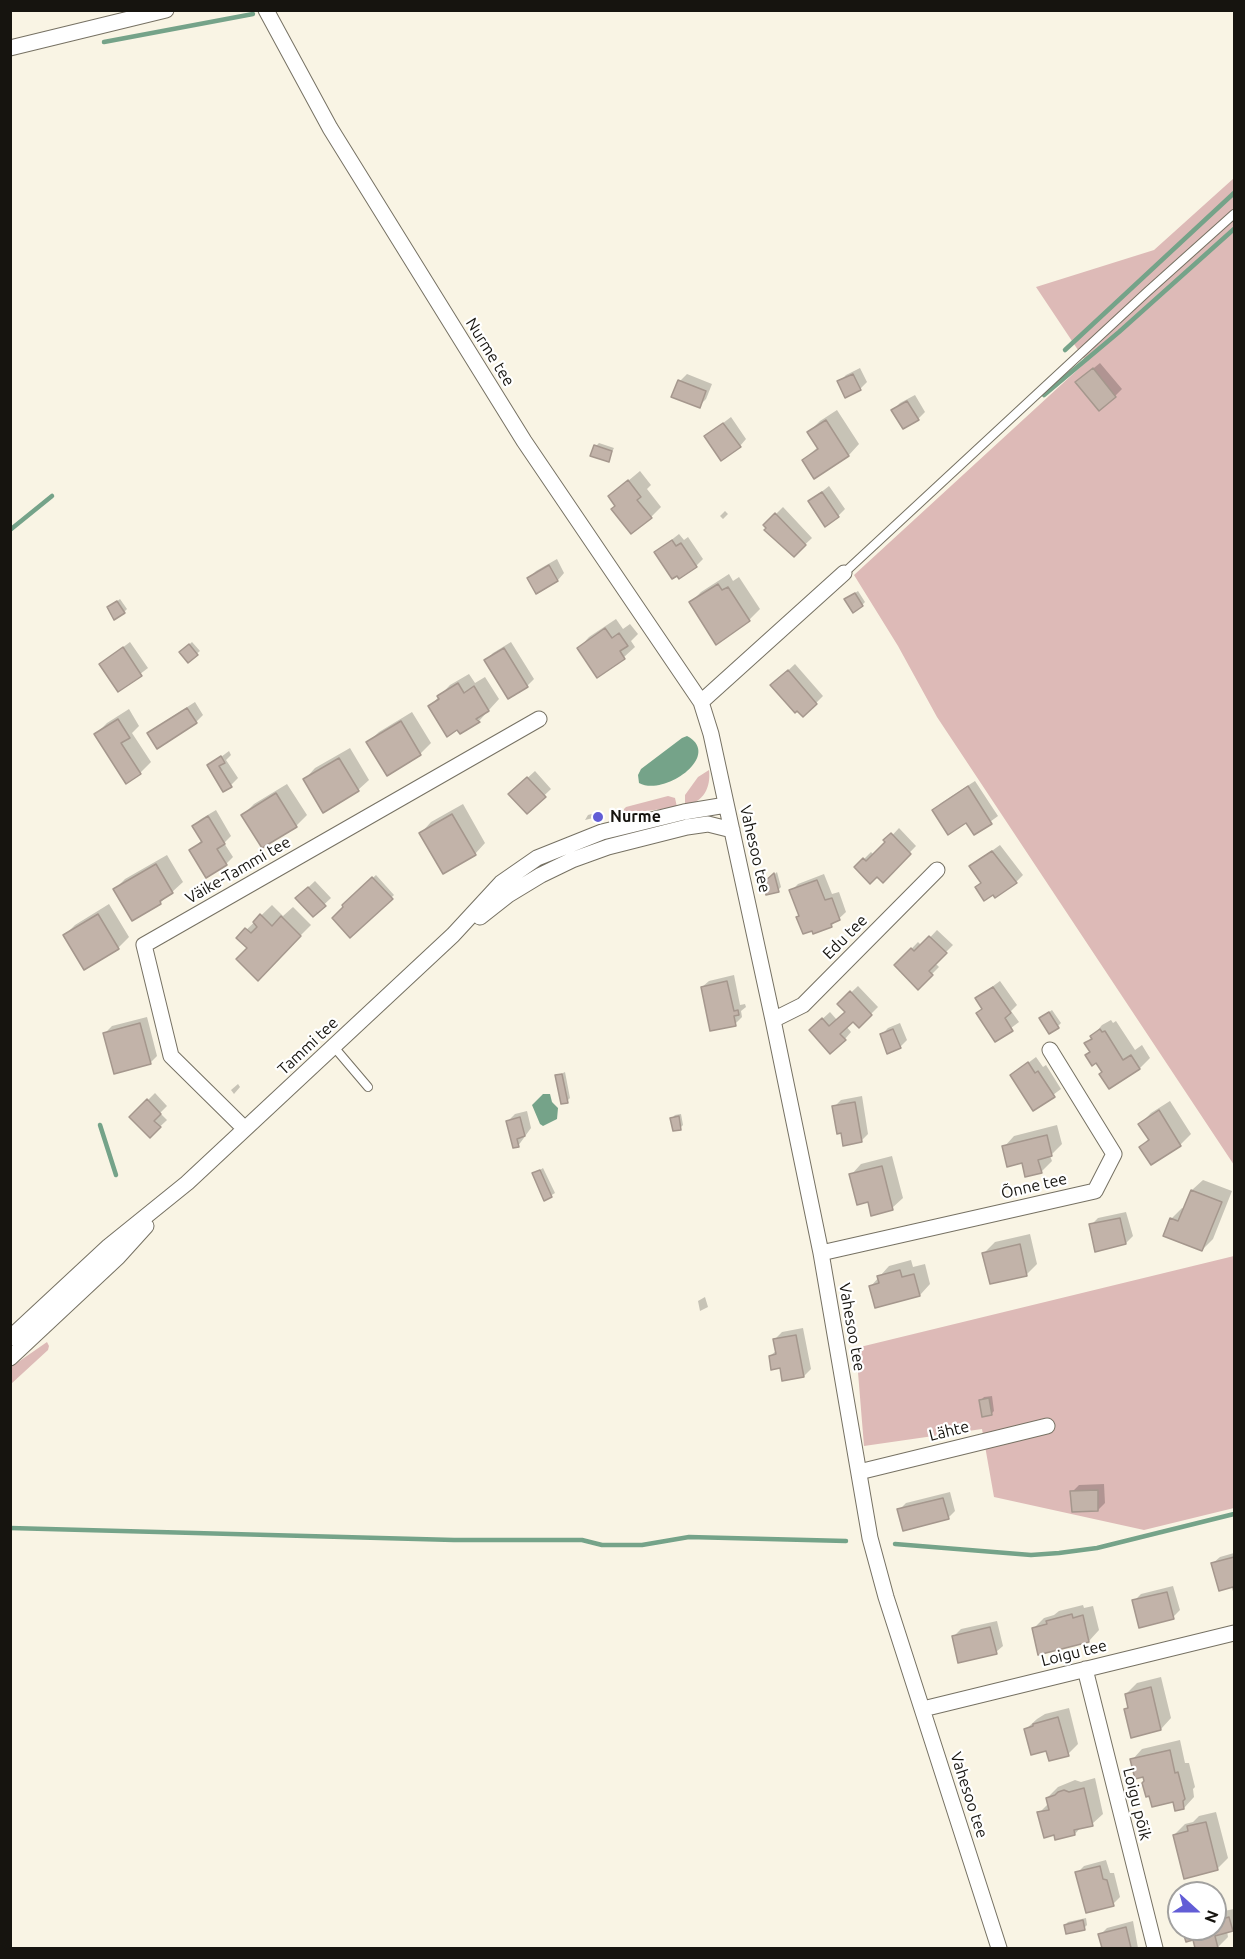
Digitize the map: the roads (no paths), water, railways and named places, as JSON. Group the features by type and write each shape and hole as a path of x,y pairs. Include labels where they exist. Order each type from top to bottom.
{"street":[{"path":"10,48 166,10"},
{"name":"Nurme tee","path":"266,10 330,128 524,441 701,702"},
{"path":"701,702 844,573"},
{"name":"Vahesoo tee","path":"701,702 711,734 732,830 821,1253 870,1538 886,1597 999,1948"},
{"name":"Väike-Tammi tee","path":"245,1129 171,1056 144,945 539,719"},
{"name":"Tammi tee","path":"10,1358 118,1257 187,1184 453,936 501,883 537,858 602,832 684,812 726,805"},
{"name":"Tammi tee","path":"453,936 508,895 572,860 608,847 687,827 708,824 732,830"},
{"name":"Edu tee","path":"773,1020 803,1005 937,870"},
{"name":"Õnne tee","path":"821,1253 1095,1191 1114,1154 1050,1050"},
{"name":"Tammi tee","path":"10,1338 109,1246 187,1184"},
{"name":"Lähte","path":"859,1472 1047,1426"},
{"name":"Loigu tee","path":"923,1708 1234,1633"},
{"name":"Loigu põik","path":"1085,1669 1155,1948"}],"lane":[{"path":"844,573 1234,214"},
{"path":"334,1047 368,1087"}],"waterway":[{"path":"104,42 253,14"},
{"path":"1065,350 1234,193"},
{"path":"1044,395 1119,332 1234,229"},
{"path":"10,530 52,496"},
{"path":"100,1125 116,1175"},
{"path":"895,1544 1031,1555 1059,1553 1097,1548 1234,1514"},
{"path":"10,1528 454,1540 582,1540 602,1545 642,1545 689,1537 846,1541"}],"place":[{"name":"Nurme","path":"598,817"}]}
